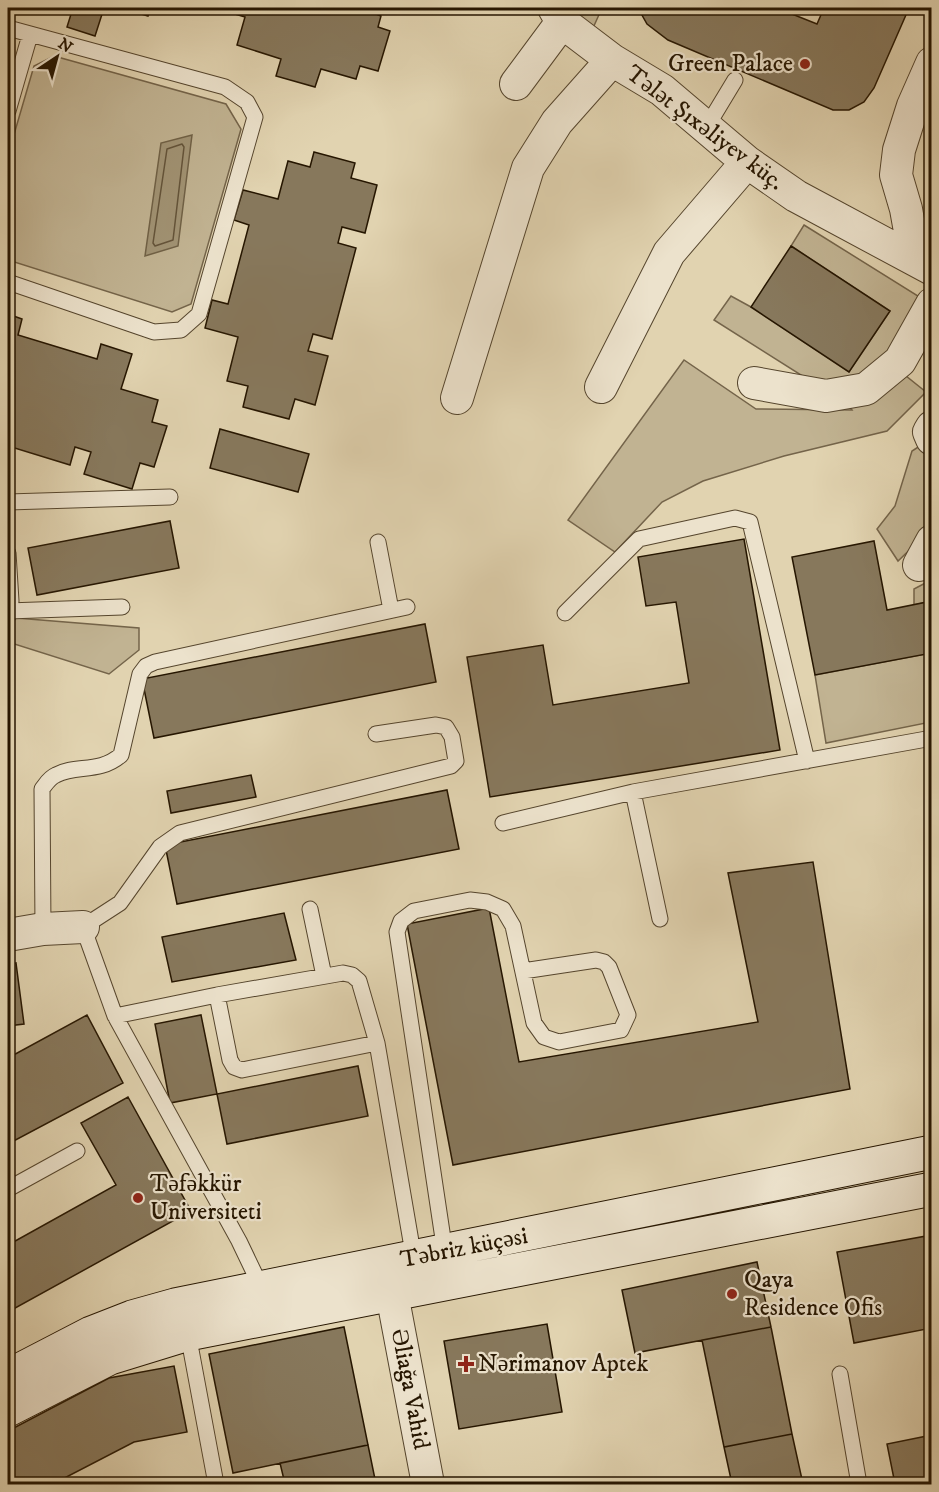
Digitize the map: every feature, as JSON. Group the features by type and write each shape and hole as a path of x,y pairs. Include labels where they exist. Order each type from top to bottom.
{"main road":[{"name":"Təbriz küçəsi","path":"8,1376 91,1332 132,1317 261,1287 932,1152"},
{"name":"Təbriz küçəsi","path":"8,1410 110,1358 188,1334 932,1189"}],"street":[{"name":"Tələt Şıxəliyev küç.","path":"558,15 612,60 662,90 747,162 796,196 923,264"},
{"path":"516,84 558,15"},
{"path":"457,398 528,168 557,122 612,60"},
{"path":"923,264 896,175 899,150 909,117 932,63"},
{"path":"601,387 669,253 747,162"},
{"path":"754,382 826,396 866,389 900,361 932,304"},
{"path":"932,427 929,432 932,439"},
{"path":"8,934 83,927"},
{"name":"Əliağa Vahid","path":"392,1294 428,1485"}],"lane":[{"path":"8,28 225,87 247,102 255,117 199,314 181,330 154,332 8,282"},
{"path":"8,111 30,35"},
{"path":"706,128 735,80"},
{"path":"8,502 170,497"},
{"path":"565,613 639,539 735,518 750,522 807,761"},
{"path":"378,542 391,610"},
{"path":"8,553 11,601 8,611 122,607"},
{"path":"43,929 42,789 57,774 112,763 121,755 140,674 146,666 155,662 407,607"},
{"path":"261,1287 239,1241 115,1016 83,927 120,903 160,847 180,833 451,766 456,761 452,737 446,727 436,725 376,734"},
{"path":"503,823 633,792 932,738"},
{"path":"633,792 660,919"},
{"path":"429,1255 397,932 401,921 414,911 470,900 486,902 503,909 513,926 534,1023 544,1036 559,1042 621,1030 625,1023 628,1015 609,967 604,962 596,960 523,971"},
{"path":"310,909 324,976"},
{"path":"115,1016 324,976 343,973 352,975 359,981 377,1043 429,1255"},
{"path":"218,995 230,1060 234,1067 242,1070 377,1043"},
{"path":"8,1189 77,1152"},
{"path":"188,1334 216,1485"},
{"path":"840,1374 859,1485"}],"shaded area":[{"path":"570,8 602,8 593,28 576,18"},
{"path":"54,56 226,104 241,129 191,304 172,312 8,260 8,155 34,66"},
{"path":"804,225 918,296 905,330 885,359 926,392 887,431 784,456 703,481 662,502 615,552 568,520 684,360 756,409 852,410 835,386 812,382 714,320 731,296 849,372 890,311 791,246"},
{"path":"926,442 931,456 932,518 926,534 898,561 877,529 895,506 912,451"},
{"path":"931,580 931,601 914,605 914,589"},
{"path":"16,618 139,628 139,650 109,674 8,642 8,629"},
{"path":"931,653 931,722 826,743 815,675"}],"water":[{"path":"192,135 178,246 145,256 161,143"}],"building":[{"path":"61,8 104,8 95,36 67,27 72,11"},
{"path":"122,8 151,8 148,16"},
{"path":"226,8 369,8 368,11 381,16 378,27 390,31 378,71 360,66 356,79 321,69 315,87 276,76 281,59 237,45 245,17 225,11"},
{"name":"Green Palace","path":"638,8 777,8 817,24 824,8 909,8 874,88 864,102 849,110 833,110 668,40 647,24"},
{"path":"314,152 355,163 351,178 377,185 365,233 342,227 338,243 356,248 332,339 313,334 308,351 328,356 315,405 295,399 289,419 243,407 248,386 227,381 238,337 205,328 212,300 228,304 249,225 234,220 243,190 278,199 288,161 310,167"},
{"path":"791,246 890,311 849,372 751,307"},
{"path":"8,314 22,319 18,335 97,359 101,344 132,354 121,389 158,400 152,422 167,426 154,467 140,463 132,489 84,474 91,452 75,447 70,465 8,446"},
{"path":"220,429 309,454 298,492 210,468"},
{"path":"170,521 179,568 37,595 28,548"},
{"path":"744,539 780,750 490,797 467,657 543,645 553,705 689,683 676,602 646,606 638,557"},
{"path":"874,541 887,610 932,601 932,653 815,675 792,557"},
{"path":"425,624 436,682 154,738 142,679"},
{"path":"251,775 256,797 171,813 167,791"},
{"path":"447,790 459,849 177,904 165,845"},
{"path":"813,862 850,1089 453,1165 407,924 489,908 519,1062 758,1022 728,873"},
{"path":"284,913 296,960 172,982 162,937"},
{"path":"16,963 24,1024 8,1026 8,965"},
{"path":"87,1015 123,1083 8,1144 8,1058"},
{"path":"201,1015 217,1094 170,1103 155,1024"},
{"path":"358,1066 368,1116 227,1144 217,1094"},
{"name":"Təfəkkür Universiteti","path":"128,1097 191,1211 8,1312 8,1245 116,1185 81,1123"},
{"path":"932,1235 932,1328 854,1343 837,1252"},
{"path":"757,1262 771,1327 635,1353 622,1290"},
{"path":"547,1324 562,1412 459,1429 444,1341"},
{"path":"344,1327 368,1445 233,1473 209,1354"},
{"path":"771,1327 792,1434 724,1447 702,1340"},
{"path":"174,1366 187,1432 134,1442 53,1484 8,1484 8,1431 109,1378"},
{"path":"792,1434 803,1484 732,1484 724,1447"},
{"path":"932,1435 932,1484 895,1484 887,1444"},
{"path":"368,1445 376,1484 285,1484 280,1463"}],"place":[{"name":"Green Palace","path":"805,64"},
{"name":"Təfəkkür Universiteti","path":"138,1198"},
{"name":"Qaya Residence Ofis","path":"732,1294"},
{"name":"Nərimanov Aptek","path":"466,1364"}]}
